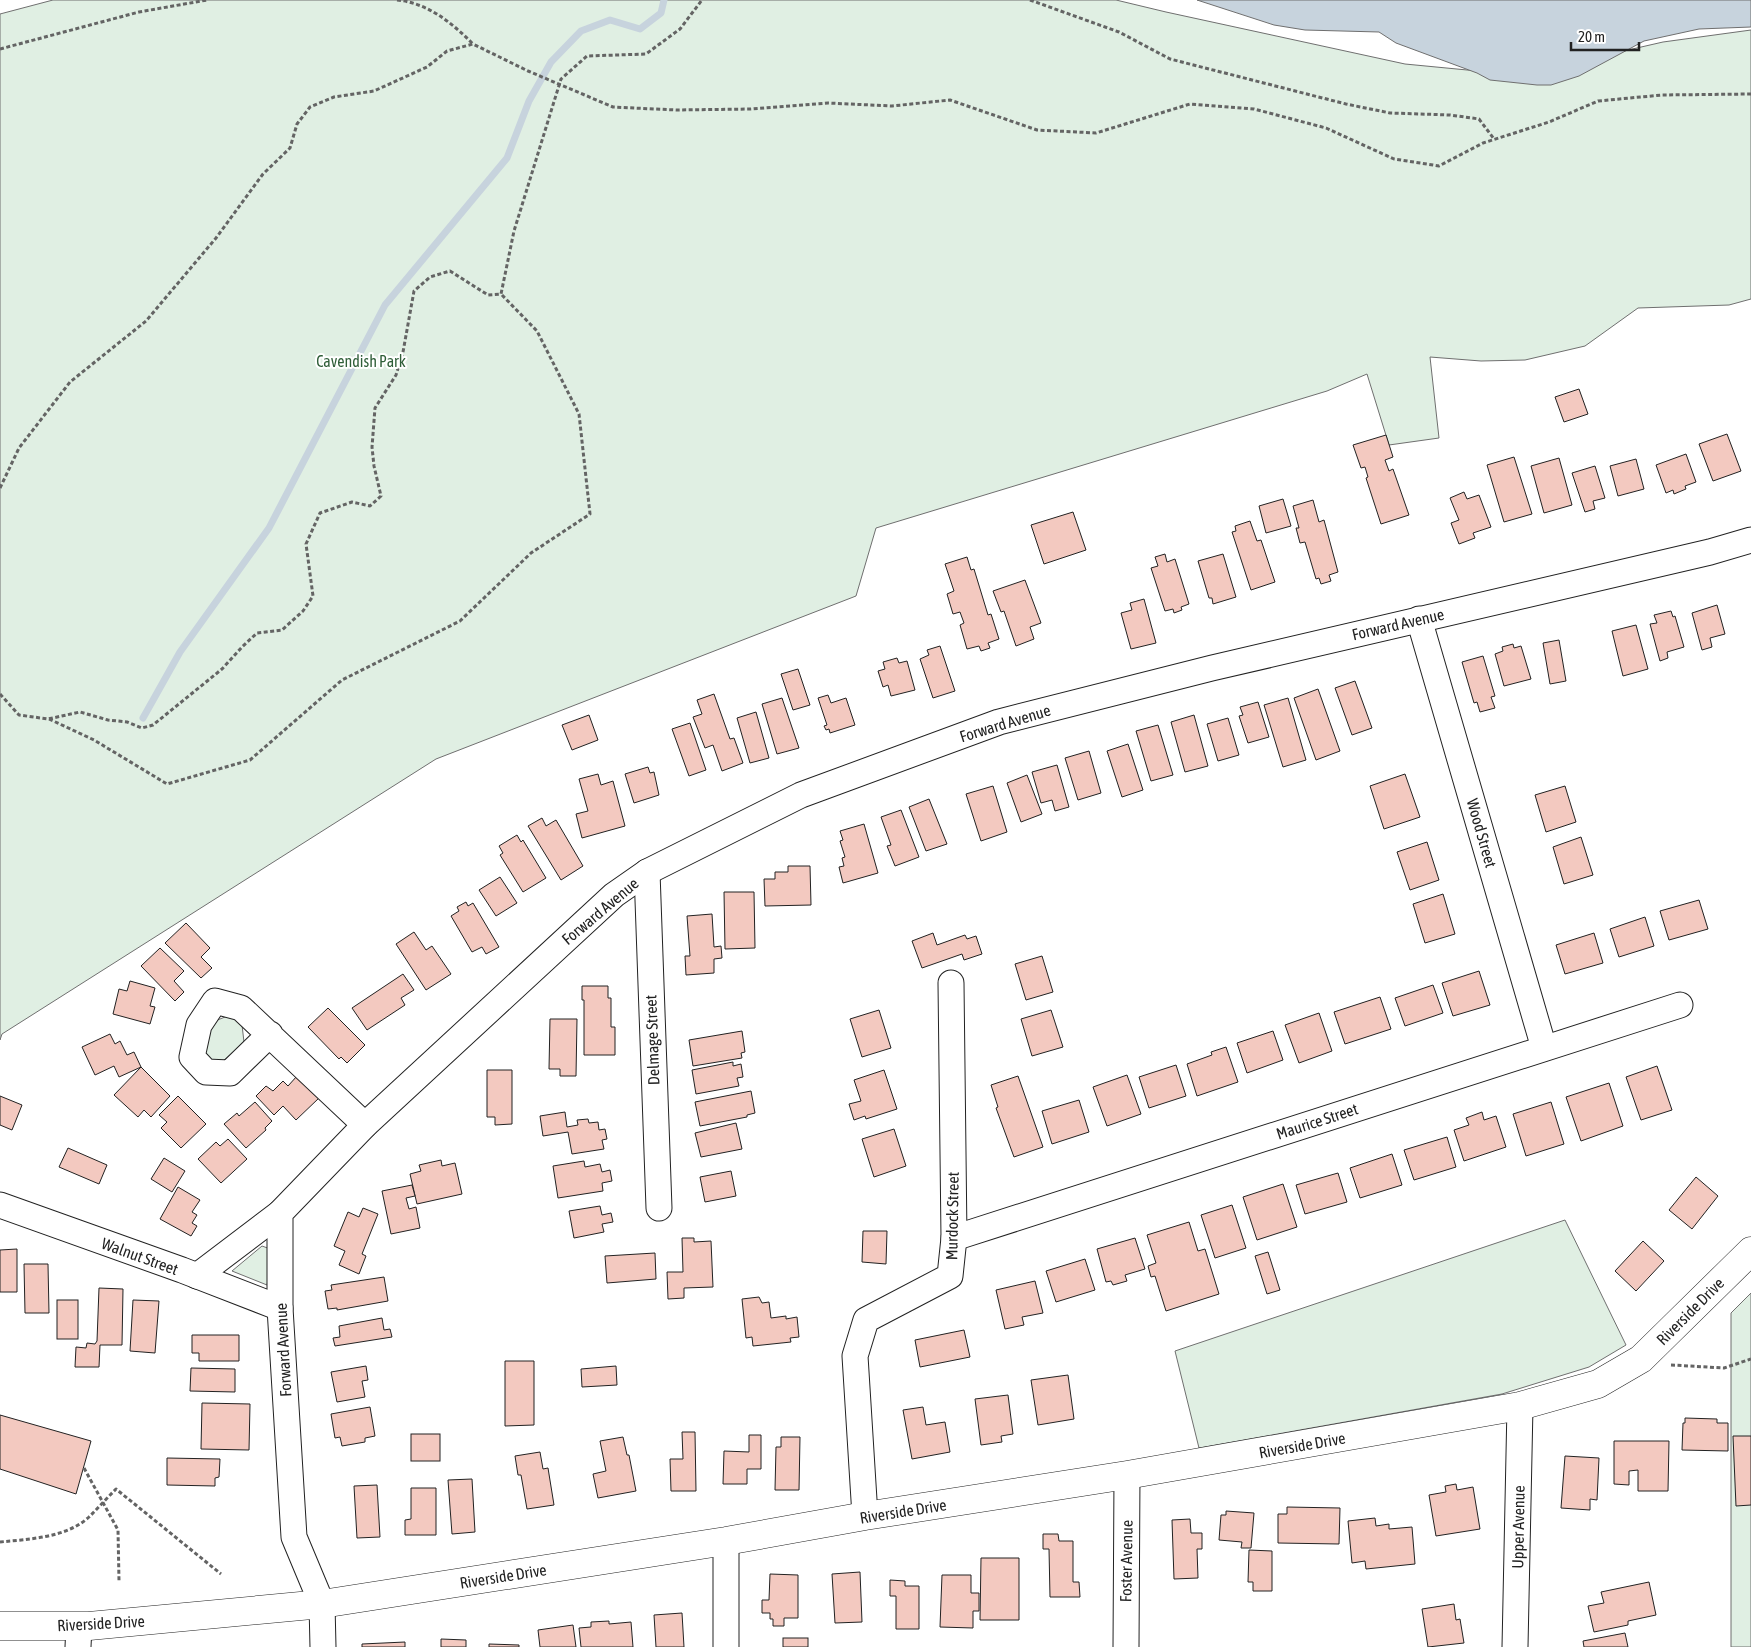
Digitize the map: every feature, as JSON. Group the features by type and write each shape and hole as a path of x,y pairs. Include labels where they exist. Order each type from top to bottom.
{"main road":[{"name":"Riverside Drive","path":"0,1626 79,1636 322,1604 726,1542 865,1516 1127,1475 1520,1406 1598,1384 1641,1359 1751,1251"}],"street":[{"name":"Forward Avenue","path":"322,1604 294,1537 280,1308 280,1213 365,1125 614,895 647,872 802,795 999,722 1212,668 1710,552 1751,540"},
{"name":"Wood Street","path":"1419,619 1544,1048"},
{"name":"Delmage Street","path":"647,872 659,1208"},
{"name":"Murdock Street","path":"865,1516 854,1356 866,1320 950,1276 954,1238 951,983"},
{"name":"Maurice Street","path":"954,1238 1680,1005"},
{"path":"270,1034 365,1125"},
{"name":"Walnut Street","path":"0,1205 280,1308"},
{"path":"197,1276 280,1213"},
{"name":"Upper Avenue","path":"1515,1647 1520,1406"},
{"name":"Foster Avenue","path":"1126,1647 1127,1475"},
{"path":"726,1542 726,1647"},
{"path":"322,1604 323,1647"}],"path":[{"path":"0,49 140,12 207,0"},
{"path":"397,0 412,2 451,22 473,44 528,71 613,107 676,110 751,110 828,104 892,106 950,100 1037,130 1096,133 1190,104 1254,109 1326,128 1394,159 1439,166 1483,143 1549,122 1598,101 1662,95 1751,94"},
{"path":"502,294 514,231 557,83 587,56 646,54 680,29 702,0"},
{"path":"1030,0 1119,32 1170,60 1354,106 1390,112 1450,115 1479,119 1494,139"},
{"path":"0,488 19,448 70,382 146,321 216,238 262,174 290,148 296,124 310,107 334,97 374,91 427,67 447,51 473,44"},
{"path":"48,719 80,712 108,720 127,722 142,728 153,725 222,669 257,633 282,630 303,611 313,596 306,544 320,513 352,502 370,506 381,496 372,447 374,408 396,375 403,352 414,291 430,277 450,270 488,295 502,294"},
{"path":"0,694 20,715 48,719 94,740 167,784 250,760 342,680 460,620 531,554 590,514 579,414 537,331 502,294"},
{"path":"1641,1359 1667,1365 1724,1368 1751,1359"},
{"path":"84,1468 118,1530 119,1581"},
{"path":"0,1542 34,1538 67,1530 88,1518 116,1489 221,1574"}],"green space":[{"name":"Cavendish Park","path":"53,0 1116,0 1405,64 1519,75 1663,42 1751,30 1751,299 1729,305 1638,308 1585,346 1525,360 1481,361 1430,357 1439,438 1389,445 1367,374 1327,391 876,528 856,596 436,759 2,1034 0,1040 0,14"},
{"path":"230,1015 242,1025 244,1042 222,1062 209,1061 200,1049 215,1021"},
{"path":"1565,1220 1626,1345 1589,1367 1502,1394 1199,1448 1175,1351"},
{"path":"262,1246 273,1250 267,1285 232,1271"},
{"path":"1751,1293 1751,1647 1731,1647 1731,1313"}],"shaded area":[{"path":"1197,0 1751,0 1751,27 1699,29 1644,41 1579,76 1551,85 1537,85 1490,80 1477,73 1396,43 1379,32 1305,30 1274,25"}],"building":[{"path":"1579,389 1588,414 1564,422 1555,397"},
{"path":"1727,434 1741,471 1713,481 1699,444"},
{"path":"1386,435 1393,457 1385,460 1389,471 1393,469 1409,515 1381,524 1366,478 1368,477 1365,467 1361,468 1353,445"},
{"path":"1686,454 1696,482 1685,486 1686,489 1674,494 1673,490 1666,493 1656,465"},
{"path":"1514,457 1532,514 1504,522 1487,465"},
{"path":"1559,458 1572,505 1544,513 1531,466"},
{"path":"1636,459 1644,489 1618,496 1610,466"},
{"path":"1595,466 1605,498 1593,501 1595,509 1585,512 1572,473"},
{"path":"1464,492 1467,499 1479,495 1491,527 1473,533 1475,538 1459,544 1451,523 1459,520 1450,498"},
{"path":"1283,499 1291,526 1266,533 1259,506"},
{"path":"1313,500 1319,522 1324,520 1338,572 1329,575 1331,581 1321,584 1319,578 1316,579 1305,542 1300,543 1296,528 1299,528 1293,506"},
{"path":"1073,512 1086,550 1044,564 1031,525"},
{"path":"1250,521 1257,541 1261,540 1275,582 1251,590 1232,532 1236,531 1235,526"},
{"path":"1165,554 1167,562 1175,559 1189,604 1181,607 1182,610 1174,613 1173,609 1165,611 1151,568 1158,566 1155,557"},
{"path":"1223,554 1236,597 1213,604 1212,598 1209,598 1198,561"},
{"path":"967,557 971,570 974,569 988,615 991,614 999,639 988,643 990,648 981,651 979,646 967,649 960,625 964,623 960,612 953,614 947,594 954,591 945,564"},
{"path":"1025,580 1041,623 1030,627 1034,639 1016,646 1004,611 1001,612 993,591"},
{"path":"1144,599 1156,643 1131,649 1121,613 1132,610 1130,603"},
{"path":"1717,605 1725,634 1710,638 1712,647 1702,650 1692,613"},
{"path":"1671,611 1673,617 1675,616 1684,647 1667,652 1668,658 1660,661 1650,624 1657,623 1654,615"},
{"path":"1636,625 1648,669 1623,676 1612,631"},
{"path":"1559,640 1566,681 1550,684 1543,643"},
{"path":"1513,644 1514,648 1521,646 1531,679 1504,686 1495,654 1503,651 1502,647"},
{"path":"940,646 955,691 933,698 920,659 929,655 927,650"},
{"path":"1483,656 1495,696 1491,697 1495,708 1480,712 1477,702 1474,703 1462,662"},
{"path":"897,658 899,663 907,661 915,690 891,696 888,685 883,687 878,671 885,669 883,662"},
{"path":"798,669 810,705 793,710 781,674"},
{"path":"1355,681 1372,728 1352,735 1335,688"},
{"path":"1318,689 1340,751 1316,760 1294,698"},
{"path":"714,694 730,739 734,738 743,763 722,771 713,745 705,748 693,717 702,714 697,700"},
{"path":"828,695 831,703 846,698 855,725 830,733 829,729 826,730 824,726 827,725 818,698"},
{"path":"782,698 799,748 777,754 762,704"},
{"path":"1288,698 1306,760 1283,767 1264,705"},
{"path":"1258,702 1269,737 1248,743 1239,716 1243,715 1240,707"},
{"path":"756,712 769,758 750,763 737,718"},
{"path":"589,715 598,740 572,750 562,725"},
{"path":"1194,715 1208,766 1185,772 1171,722"},
{"path":"1228,718 1239,755 1218,761 1207,724"},
{"path":"690,723 706,770 689,776 672,729"},
{"path":"1158,725 1173,775 1151,781 1136,731"},
{"path":"1128,744 1143,790 1122,797 1107,751"},
{"path":"1089,751 1101,793 1078,800 1065,758"},
{"path":"1057,765 1069,807 1055,811 1052,800 1041,803 1032,772"},
{"path":"648,767 650,773 654,772 659,795 634,803 625,774"},
{"path":"598,774 601,785 613,781 625,826 582,838 576,814 588,811 579,779"},
{"path":"1405,774 1420,817 1384,829 1370,786"},
{"path":"1027,775 1042,814 1021,822 1007,783"},
{"path":"993,786 1007,832 981,841 966,794"},
{"path":"1565,786 1576,822 1546,832 1535,795"},
{"path":"929,799 947,844 926,851 909,807"},
{"path":"901,810 919,857 895,866 887,846 891,845 881,817"},
{"path":"542,818 546,826 556,820 583,866 561,880 528,826"},
{"path":"864,824 878,873 843,883 839,867 844,866 842,858 845,857 840,841 843,840 840,831"},
{"path":"517,835 521,842 523,840 546,878 523,892 500,855 503,853 499,846"},
{"path":"1581,837 1593,875 1564,884 1553,847"},
{"path":"1427,842 1439,880 1410,890 1397,852"},
{"path":"788,866 810,866 811,905 765,906 764,879 775,879 775,872 788,872"},
{"path":"500,877 517,903 496,916 479,890"},
{"path":"724,892 754,892 755,948 725,949"},
{"path":"1443,894 1455,934 1425,943 1413,904"},
{"path":"1699,900 1708,929 1669,940 1660,911"},
{"path":"466,902 468,906 473,903 499,947 486,954 482,947 472,952 451,916 459,911 457,907"},
{"path":"712,914 714,947 721,946 722,958 714,959 714,973 686,975 685,956 690,956 687,916"},
{"path":"1645,917 1654,946 1619,957 1610,929"},
{"path":"186,923 210,948 201,957 212,968 201,978 165,943"},
{"path":"414,932 426,950 432,946 451,974 426,990 396,944"},
{"path":"933,933 937,945 965,935 967,939 976,936 982,954 964,960 962,954 922,968 912,941"},
{"path":"1594,933 1603,963 1565,974 1556,945"},
{"path":"160,948 184,971 174,981 184,992 175,1001 141,966"},
{"path":"1042,956 1053,992 1026,1000 1015,964"},
{"path":"1479,971 1490,1005 1453,1016 1442,983"},
{"path":"403,974 414,990 401,998 405,1005 367,1030 352,1008"},
{"path":"130,981 155,988 150,1006 155,1007 150,1024 113,1014 119,989 127,991"},
{"path":"1433,985 1443,1013 1405,1026 1395,998"},
{"path":"582,986 608,986 608,998 611,998 611,1027 615,1027 615,1055 584,1055 584,1000 582,1000"},
{"path":"1380,997 1391,1029 1345,1044 1334,1012"},
{"path":"328,1008 365,1045 347,1063 341,1057 339,1059 308,1027"},
{"path":"879,1010 891,1048 862,1057 850,1019"},
{"path":"1051,1010 1063,1047 1032,1056 1021,1019"},
{"path":"1319,1013 1332,1051 1299,1063 1285,1025"},
{"path":"550,1019 577,1019 576,1076 560,1076 560,1069 549,1069"},
{"path":"742,1031 745,1052 741,1053 742,1058 693,1066 689,1040"},
{"path":"1273,1031 1283,1060 1247,1073 1237,1043"},
{"path":"110,1034 115,1044 120,1041 127,1055 134,1052 141,1067 119,1077 114,1066 95,1075 82,1047"},
{"path":"1226,1047 1238,1082 1197,1096 1187,1064 1212,1055 1211,1052"},
{"path":"733,1062 733,1066 741,1064 743,1077 737,1078 739,1086 696,1094 692,1070"},
{"path":"1176,1065 1186,1096 1149,1108 1139,1077"},
{"path":"1657,1066 1672,1110 1641,1120 1626,1077"},
{"path":"141,1067 170,1096 151,1117 144,1110 138,1117 114,1095"},
{"path":"487,1070 512,1070 512,1124 495,1125 495,1117 487,1117"},
{"path":"884,1070 897,1109 866,1119 865,1116 854,1120 849,1104 861,1101 854,1080"},
{"path":"1127,1075 1141,1114 1107,1126 1093,1087"},
{"path":"297,1076 319,1098 296,1120 283,1106 274,1115 256,1096 266,1086 273,1091 283,1081 288,1086"},
{"path":"1018,1076 1043,1147 1014,1157 996,1108 998,1107 991,1085"},
{"path":"1609,1083 1623,1126 1581,1141 1566,1097"},
{"path":"751,1091 755,1113 747,1115 747,1117 700,1126 695,1102"},
{"path":"0,1096 22,1105 12,1130 0,1125"},
{"path":"178,1096 206,1124 181,1148 161,1128 167,1122 159,1115"},
{"path":"1079,1100 1089,1132 1052,1144 1042,1111"},
{"path":"255,1102 272,1121 265,1128 266,1130 246,1148 224,1124 237,1113 239,1116"},
{"path":"1551,1102 1564,1144 1526,1156 1513,1114"},
{"path":"565,1112 567,1127 578,1125 577,1120 588,1119 589,1123 598,1122 599,1130 605,1129 607,1139 602,1140 604,1149 572,1154 568,1132 543,1136 540,1116"},
{"path":"1482,1112 1484,1120 1496,1116 1506,1147 1464,1161 1454,1130 1469,1125 1466,1118"},
{"path":"736,1123 742,1149 701,1157 695,1133"},
{"path":"894,1129 906,1166 874,1177 862,1139"},
{"path":"1447,1137 1456,1167 1414,1180 1404,1150"},
{"path":"228,1139 247,1159 221,1183 198,1159 216,1142 220,1146"},
{"path":"68,1148 107,1165 99,1184 59,1167"},
{"path":"1392,1154 1402,1185 1360,1198 1350,1168"},
{"path":"164,1158 185,1171 172,1192 151,1179"},
{"path":"441,1160 442,1166 455,1163 462,1194 417,1204 410,1174 421,1171 419,1165"},
{"path":"584,1161 585,1167 600,1164 602,1172 610,1170 612,1181 602,1183 603,1191 558,1198 553,1166"},
{"path":"731,1171 736,1196 705,1202 700,1177"},
{"path":"1338,1173 1347,1202 1305,1214 1296,1185"},
{"path":"1696,1177 1718,1196 1692,1229 1669,1210"},
{"path":"1283,1184 1297,1227 1257,1240 1243,1197"},
{"path":"412,1185 415,1196 406,1198 409,1209 416,1207 420,1228 391,1234 382,1191"},
{"path":"178,1187 200,1200 192,1212 197,1215 192,1223 197,1226 191,1236 160,1219"},
{"path":"1232,1205 1246,1248 1215,1258 1201,1215"},
{"path":"600,1206 602,1215 611,1213 613,1222 602,1224 604,1232 574,1238 569,1211"},
{"path":"363,1208 378,1214 362,1254 366,1256 359,1274 339,1265 345,1251 334,1246 348,1212 359,1217"},
{"path":"1189,1222 1198,1251 1205,1249 1219,1294 1166,1311 1155,1276 1151,1277 1148,1266 1156,1263 1147,1235"},
{"path":"863,1231 887,1231 886,1264 862,1262"},
{"path":"682,1238 694,1238 694,1242 711,1241 713,1287 684,1288 684,1298 668,1299 667,1272 683,1272"},
{"path":"1135,1238 1145,1269 1125,1275 1127,1281 1113,1285 1111,1281 1106,1282 1097,1249"},
{"path":"1643,1241 1664,1261 1636,1291 1615,1271"},
{"path":"17,1249 17,1292 0,1292 0,1250"},
{"path":"1268,1252 1280,1290 1267,1294 1255,1256"},
{"path":"655,1253 656,1279 607,1283 605,1256"},
{"path":"1085,1259 1095,1290 1056,1302 1046,1271"},
{"path":"24,1264 48,1264 49,1313 25,1313"},
{"path":"384,1277 388,1301 337,1310 337,1308 328,1309 325,1291 332,1290 331,1285"},
{"path":"1035,1281 1043,1313 1022,1317 1024,1325 1005,1329 996,1290"},
{"path":"99,1288 123,1289 122,1345 100,1345 99,1367 75,1367 76,1347 86,1348 87,1343 95,1344 97,1341"},
{"path":"759,1297 762,1303 769,1302 771,1318 786,1316 786,1319 797,1317 799,1337 790,1338 791,1342 753,1346 752,1337 746,1338 742,1299"},
{"path":"57,1300 78,1300 78,1339 57,1339"},
{"path":"133,1300 159,1301 155,1353 130,1351"},
{"path":"382,1318 384,1330 390,1329 392,1337 335,1346 333,1338 340,1337 339,1326"},
{"path":"964,1330 970,1357 920,1367 915,1340"},
{"path":"192,1335 239,1335 239,1361 199,1361 199,1353 192,1353"},
{"path":"505,1361 534,1361 534,1425 505,1426"},
{"path":"366,1366 368,1380 362,1381 365,1397 337,1402 331,1372"},
{"path":"616,1366 617,1385 582,1387 581,1369"},
{"path":"191,1368 235,1369 235,1392 190,1391"},
{"path":"1068,1375 1074,1419 1038,1425 1031,1380"},
{"path":"1008,1395 1013,1434 1001,1436 1002,1442 981,1445 975,1399"},
{"path":"202,1403 250,1404 249,1450 201,1449"},
{"path":"370,1407 375,1436 365,1438 365,1442 342,1446 340,1437 335,1438 331,1414"},
{"path":"923,1407 926,1425 945,1422 950,1452 912,1459 903,1410"},
{"path":"0,1415 91,1441 76,1494 0,1469"},
{"path":"1685,1418 1717,1419 1717,1423 1728,1423 1728,1451 1682,1450 1683,1423 1685,1423"},
{"path":"682,1432 695,1432 696,1491 671,1491 670,1459 683,1459"},
{"path":"411,1434 440,1434 440,1461 411,1461"},
{"path":"749,1435 761,1435 761,1469 747,1469 747,1484 723,1484 724,1451 749,1452"},
{"path":"1733,1436 1751,1436 1751,1505 1736,1506"},
{"path":"623,1437 627,1455 629,1455 636,1491 598,1498 593,1474 606,1471 600,1441"},
{"path":"781,1437 800,1437 799,1490 775,1490 776,1447 781,1447"},
{"path":"1614,1441 1669,1441 1668,1491 1638,1491 1638,1470 1629,1471 1629,1485 1614,1484"},
{"path":"540,1452 543,1469 548,1468 554,1505 527,1509 521,1475 518,1475 515,1456"},
{"path":"1565,1456 1599,1458 1597,1500 1590,1499 1590,1510 1561,1508"},
{"path":"167,1458 220,1459 219,1477 215,1478 215,1486 167,1485"},
{"path":"472,1479 475,1532 452,1534 448,1480"},
{"path":"1456,1484 1457,1490 1473,1487 1480,1529 1436,1536 1429,1495 1446,1492 1445,1486"},
{"path":"377,1485 380,1537 357,1538 354,1486"},
{"path":"411,1488 436,1488 436,1535 405,1535 405,1520 411,1519"},
{"path":"1287,1507 1340,1508 1339,1544 1278,1543 1278,1514 1287,1514"},
{"path":"1226,1511 1254,1513 1251,1548 1241,1548 1242,1542 1219,1540 1221,1515 1226,1515"},
{"path":"1375,1518 1376,1526 1389,1524 1389,1529 1412,1527 1415,1564 1366,1569 1365,1561 1352,1563 1348,1521"},
{"path":"1190,1519 1191,1533 1202,1533 1202,1549 1197,1549 1198,1578 1174,1579 1172,1520"},
{"path":"1043,1534 1058,1534 1059,1541 1073,1541 1073,1582 1079,1582 1080,1597 1050,1597 1049,1549 1043,1549"},
{"path":"1249,1550 1272,1551 1272,1591 1253,1591 1253,1582 1248,1582"},
{"path":"981,1558 1019,1558 1019,1620 980,1620"},
{"path":"860,1572 862,1622 835,1623 832,1574"},
{"path":"770,1574 798,1575 798,1618 784,1618 784,1626 773,1626 773,1619 770,1619 770,1613 762,1613 762,1600 769,1600"},
{"path":"942,1575 971,1575 971,1593 979,1593 979,1611 973,1611 973,1628 940,1627"},
{"path":"890,1580 905,1581 905,1586 919,1586 919,1629 896,1629 896,1596 890,1596"},
{"path":"1649,1582 1656,1615 1628,1621 1628,1625 1594,1632 1588,1606 1604,1603 1601,1592"},
{"path":"1454,1604 1456,1620 1460,1619 1464,1643 1428,1647 1422,1609"},
{"path":"682,1613 684,1647 656,1647 654,1615"},
{"path":"609,1621 609,1624 631,1622 633,1647 581,1647 579,1628 591,1627 591,1622"},
{"path":"573,1625 576,1647 540,1647 538,1630"},
{"path":"1625,1633 1628,1647 1584,1647 1583,1641"},
{"path":"783,1638 808,1638 808,1647 783,1647"},
{"path":"441,1639 466,1640 466,1647 441,1647"},
{"path":"405,1642 405,1647 362,1647 362,1644"},
{"path":"489,1644 519,1645 519,1647 489,1647"}],"waterway":[{"path":"143,718 180,652 269,528 385,305 507,158 529,101 551,62 581,31 610,20 640,29 661,13 664,0"}]}
